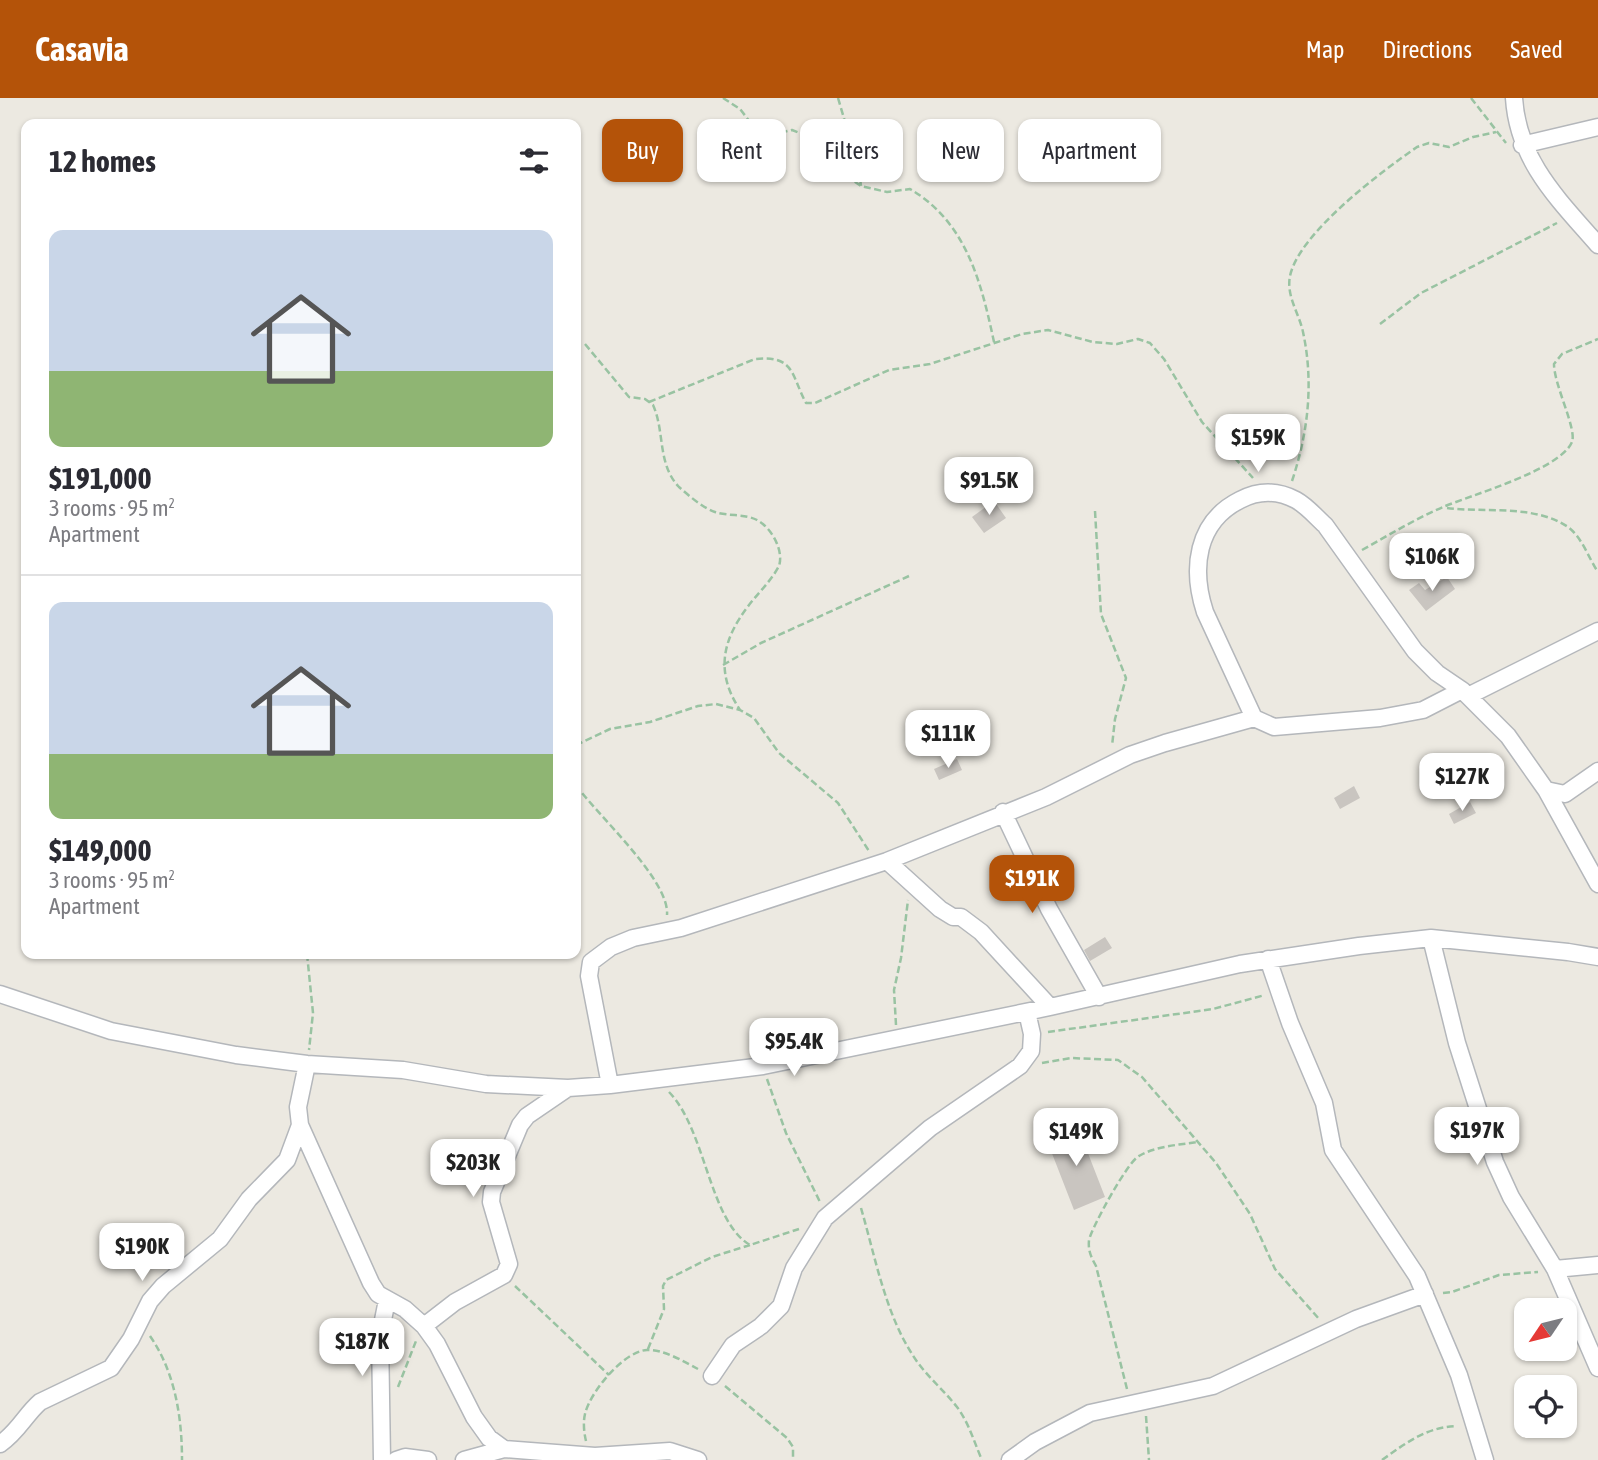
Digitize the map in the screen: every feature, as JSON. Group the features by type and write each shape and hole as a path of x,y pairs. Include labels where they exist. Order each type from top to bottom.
{"street":[{"path":"1514,98 1515,120 1522,145 1533,165 1598,245"},
{"path":"1522,145 1598,127"},
{"path":"1254,718 1205,612 1199,594 1199,565 1203,539 1210,522 1225,507 1255,492 1266,492 1286,496 1308,509 1325,525 1346,558 1415,650 1437,673 1465,693 1508,736 1546,790 1598,884"},
{"path":"610,1085 589,976 591,962 611,947 887,861 1066,788 1112,764 1165,743 1254,718 1274,727 1380,718 1423,710 1598,631"},
{"path":"1546,790 1565,794 1598,771"},
{"path":"1003,812 1049,909 1099,997"},
{"path":"887,861 940,909 953,917 961,917 981,932 1051,1007"},
{"path":"1431,938 1457,1043 1495,1162 1511,1197 1555,1269 1598,1368"},
{"path":"0,994 111,1031 236,1055 307,1064 403,1070 486,1084 568,1088 763,1066 1099,997 1268,959 1431,938 1568,951 1598,957"},
{"path":"1268,959 1324,1103 1332,1150 1409,1265 1425,1294 1460,1375 1485,1460"},
{"path":"712,1376 733,1345 761,1326 780,1306 794,1268 822,1213 856,1191 930,1128 1020,1066 1031,1051 1032,1034 1027,1012"},
{"path":"307,1064 298,1107 300,1125 371,1283 387,1300 405,1310 424,1326 438,1344 474,1417 489,1438 504,1449"},
{"path":"424,1326 454,1301 504,1275 509,1264 492,1202 492,1192 520,1125 527,1116 568,1088"},
{"path":"0,1444 19,1429 40,1402 111,1368 150,1301 163,1286 220,1239 249,1199 287,1160 300,1125"},
{"path":"1555,1269 1598,1265"},
{"path":"1010,1460 1069,1422 1090,1413 1190,1393 1235,1378 1326,1332 1425,1294"},
{"path":"382,1460 380,1335 387,1300"},
{"path":"464,1460 504,1449 596,1458 670,1451 698,1460"},
{"path":"396,1460 405,1457 428,1460"}],"path":[{"path":"723,98 740,109 757,131 765,136 792,130 805,135 830,164 861,186 887,192 910,189 941,213 970,256 980,284 994,342"},
{"path":"838,98 859,169 861,186"},
{"path":"1286,496 1300,456 1310,403 1303,329 1289,292 1290,277 1296,259 1305,244 1345,204 1417,148 1429,143 1449,147 1473,136 1496,132"},
{"path":"1380,324 1421,293 1573,216"},
{"path":"585,344 629,397 649,402 736,366 770,358 784,363 794,373 806,403 815,403 890,370 930,364 994,342 1048,330 1093,342 1117,344 1138,340 1150,343 1164,359 1202,422 1257,482"},
{"path":"1346,558 1443,507 1526,475 1566,450 1572,441 1573,429 1554,377 1554,364 1562,354 1598,339"},
{"path":"649,402 656,411 665,461 680,487 712,512 757,519 780,549 782,558 779,566 740,618 731,634 723,665 728,692 740,710"},
{"path":"1443,507 1541,516 1557,522 1569,528 1578,538 1598,572"},
{"path":"1095,511 1101,614 1126,678 1115,719 1112,764"},
{"path":"723,665 761,643 909,576"},
{"path":"581,743 610,729 650,722 698,706 716,704 740,710 754,718 779,753 838,803 869,851 887,861"},
{"path":"581,791 658,886 667,908 665,932"},
{"path":"898,1038 894,990 901,958 910,881"},
{"path":"307,1064 313,1013 308,959"},
{"path":"1032,1034 1213,1009 1279,992"},
{"path":"1020,1066 1071,1058 1118,1060 1143,1077 1216,1163 1250,1214 1275,1269 1317,1315 1326,1332"},
{"path":"648,1350 664,1309 663,1286 666,1280 712,1257 750,1245 822,1213 820,1202 786,1133 763,1066"},
{"path":"656,1079 687,1115 728,1221 740,1239 750,1245"},
{"path":"1149,1460 1138,1404 1096,1266 1090,1255 1090,1239 1123,1173 1136,1157 1162,1147 1198,1142"},
{"path":"856,1191 880,1276 902,1335 912,1354 958,1409 982,1460"},
{"path":"1425,1294 1452,1292 1499,1275 1555,1269"},
{"path":"504,1275 539,1312 609,1375"},
{"path":"140,1322 166,1365 172,1384 180,1424 182,1460"},
{"path":"383,1410 394,1394 424,1326"},
{"path":"596,1458 586,1444 585,1413 609,1375 630,1355 648,1350 674,1357 712,1376 788,1438 793,1447 793,1460"},
{"path":"1382,1460 1413,1437 1438,1427 1476,1429"}],"building":[{"path":"994,501 1006,518 984,533 972,517"},
{"path":"1447,577 1455,589 1426,611 1409,590 1419,583 1425,590"},
{"path":"957,759 962,770 939,780 934,769"},
{"path":"1481,771 1489,786 1470,795 1462,782"},
{"path":"1354,786 1360,798 1340,809 1334,798"},
{"path":"1470,802 1476,813 1454,824 1449,814"},
{"path":"1105,937 1112,948 1090,961 1084,950"},
{"path":"1077,1125 1105,1197 1074,1210 1046,1138"}]}
